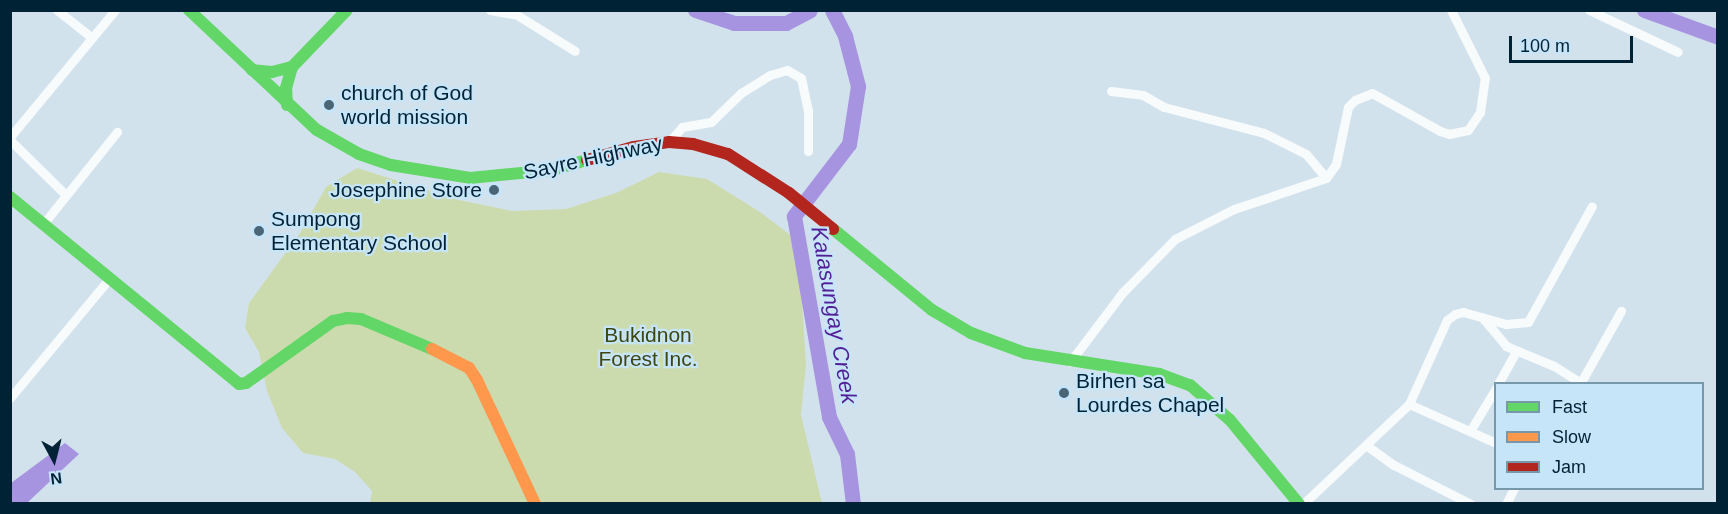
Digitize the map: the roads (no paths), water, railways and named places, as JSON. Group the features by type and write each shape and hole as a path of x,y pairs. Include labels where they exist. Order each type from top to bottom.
{"main road":[{"name":"Sayre Highway","path":"189,10 287,106 317,130 359,154 418,172 448,176 530,174 669,142 693,144 728,154 789,193 824,225 932,310 961,328 1009,349 1070,362 1159,374 1190,385 1230,420 1301,504"},
{"path":"287,106 286,88 292,68 347,10"},
{"path":"251,70 272,72 292,68"},
{"path":"10,197 44,223 108,280 236,382 243,384 333,321 347,318 361,319 453,358 469,368 477,380 535,504"}],"street":[{"path":"57,10 91,37"},
{"path":"66,195 10,138 115,10"},
{"path":"490,10 516,15 576,51"},
{"path":"1070,362 1123,292 1175,239 1226,212 1326,178 1342,148 1348,107 1363,96 1381,96 1449,135 1468,130 1474,123 1485,97 1485,78 1451,10"},
{"path":"1589,10 1678,52"},
{"path":"669,142 682,127 711,122 741,93 770,75 787,70 801,78 808,111 808,151"},
{"path":"1112,91 1143,95 1164,107 1272,137 1306,154 1326,178"},
{"path":"44,223 117,132"},
{"path":"1301,504 1409,404 1448,320 1463,312 1506,324 1528,322 1592,206"},
{"path":"10,398 108,280"},
{"path":"1581,382 1621,310"},
{"path":"1482,317 1496,336 1516,351 1554,366 1578,382"},
{"path":"1499,382 1516,351"},
{"path":"1470,431 1494,391"},
{"path":"1409,404 1494,443"},
{"path":"1366,445 1394,465 1471,504"},
{"path":"1506,504 1513,490"}],"waterway":[{"path":"695,10 734,23 786,23 810,10"},
{"name":"Kalasungay Creek","path":"832,10 845,36 858,86 849,144 794,216 829,417 847,454 853,504"},
{"path":"1644,10 1718,37"}],"place":[{"name":"church of God world mission","path":"329,105"},
{"name":"Josephine Store","path":"494,190"},
{"name":"Sumpong Elementary School","path":"259,231"},
{"name":"Birhen sa Lourdes Chapel","path":"1064,393"}],"park label":[{"name":"Bukidnon Forest Inc.","path":"648,347"}]}
